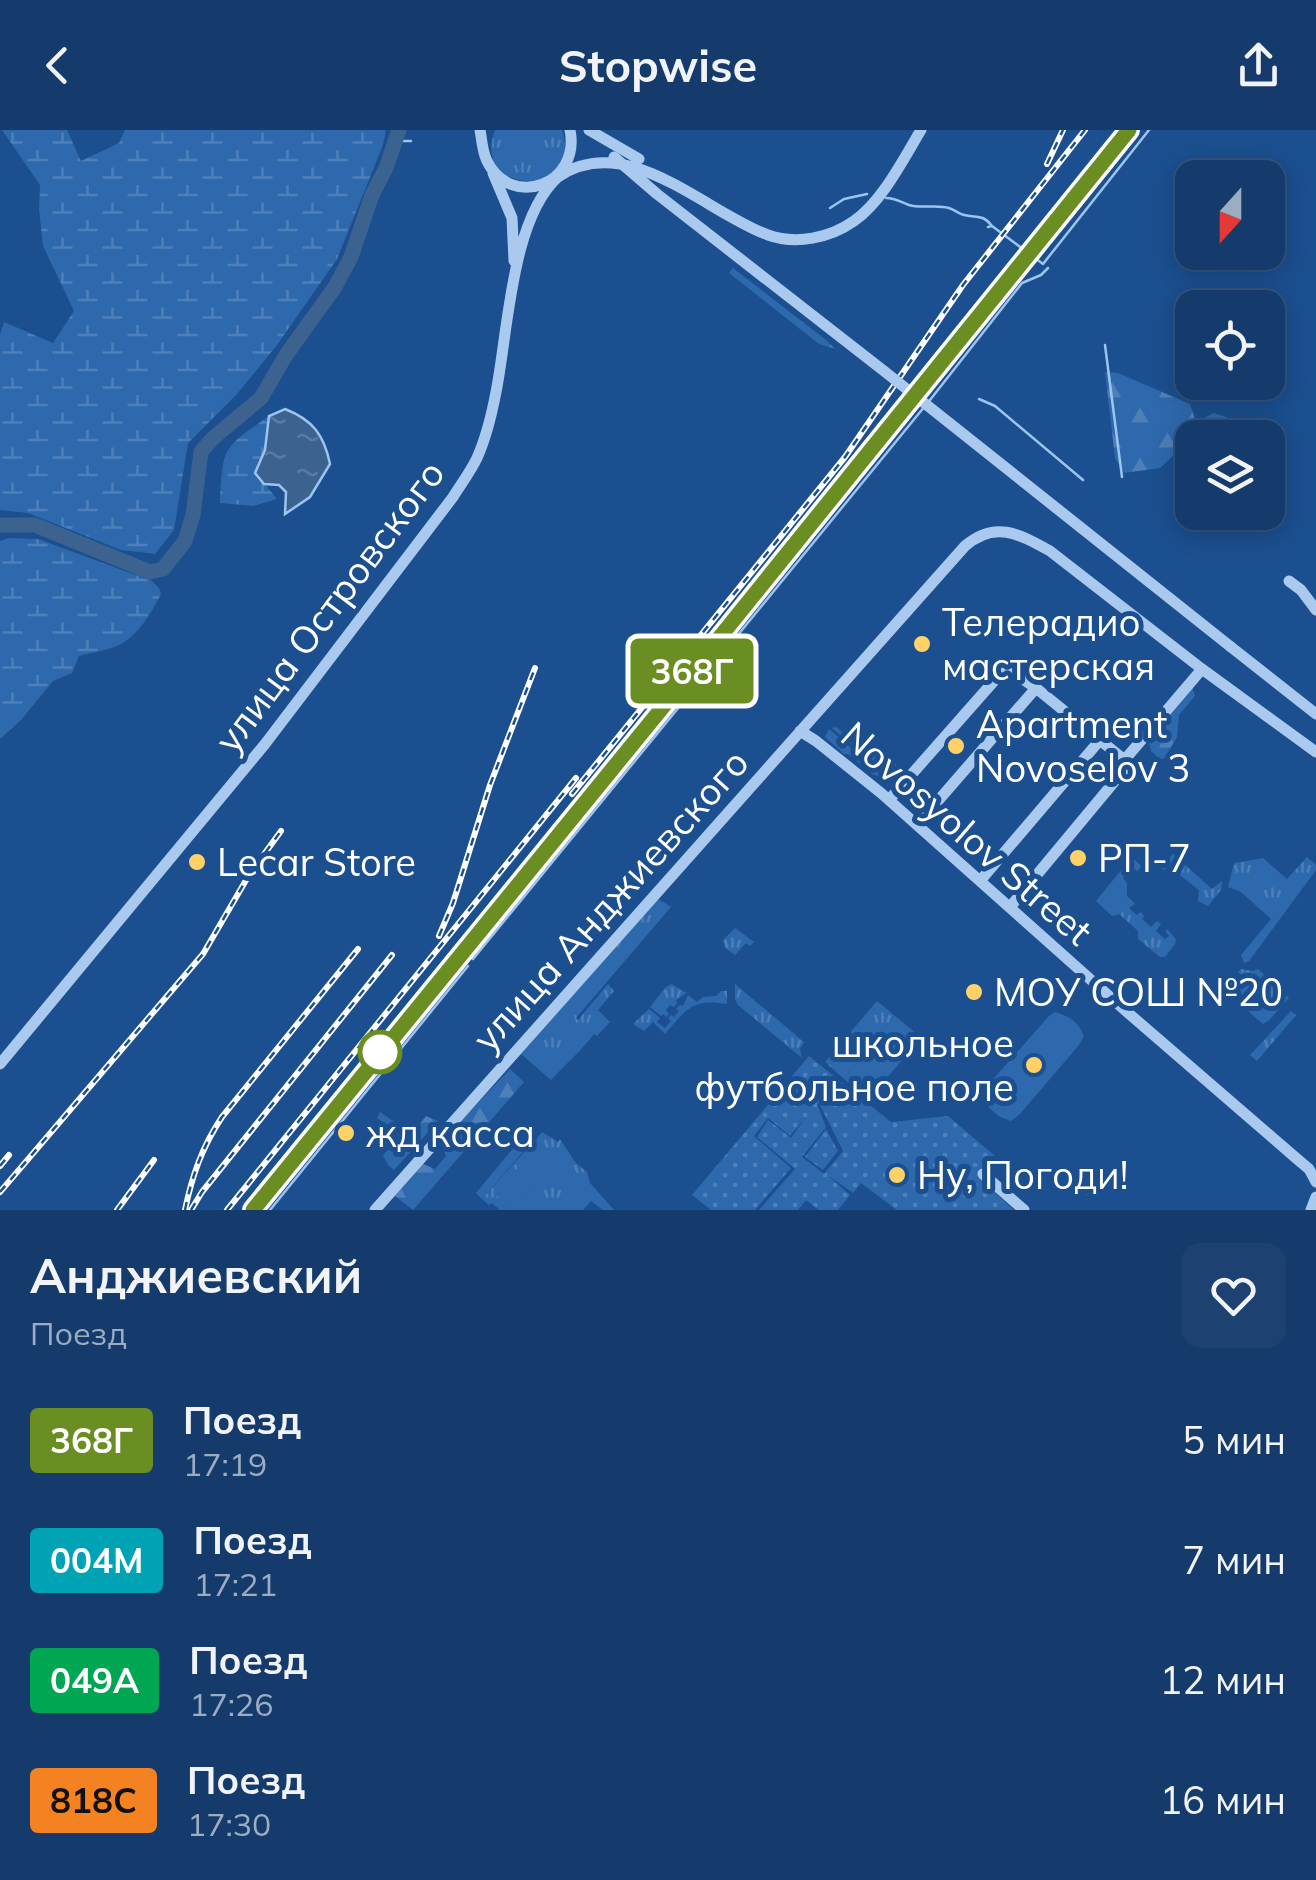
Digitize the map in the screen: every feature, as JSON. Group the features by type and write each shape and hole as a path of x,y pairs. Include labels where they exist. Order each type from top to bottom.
{"street":[{"path":"482,130 486,159 512,218 514,275"},
{"name":"улица Островского","path":"0,1064 265,744 453,496 478,457 491,413 514,275 528,226 570,155 570,130"},
{"path":"586,130 657,194 1316,714"},
{"path":"586,130 769,236 799,240 822,236 856,220 880,194 922,130"},
{"path":"486,159 499,177 514,185 532,186 592,159 647,164"},
{"name":"улица Анджиевского","path":"375,1210 976,537 987,532 1006,532 1050,551 1316,752"},
{"path":"1289,582 1301,590 1316,610"},
{"path":"889,800 1000,673 1015,674 1036,688 1122,758 1127,757 1202,669"},
{"path":"916,825 1036,688"},
{"name":"Novosyolov Street","path":"800,731 889,800 1309,1169 1316,1182"},
{"path":"980,880 1100,740"},
{"path":"1010,907 1129,764 1127,757"},
{"path":"983,1174 1024,1210"},
{"path":"1311,1210 1316,1197"}],"green space":[{"path":"2,130 67,130 81,161 119,143 125,130 386,130 337,259 277,345 237,394 188,443 174,530 155,554 121,550 28,513 0,510 0,335 4,322 53,343 74,311 43,246 40,185"},
{"path":"495,130 562,130 565,152 558,168 544,178 511,178 498,168 492,152"},
{"path":"733,268 835,349 819,344 729,273"},
{"path":"1105,372 1118,373 1190,404 1195,420 1175,420 1175,454 1160,468 1124,473 1115,458"},
{"path":"1214,413 1235,420 1200,420"},
{"path":"269,416 265,450 256,473 277,499 253,506 220,503 222,470 228,451"},
{"path":"38,539 152,581 161,594 132,636 114,647 79,656 72,673 53,681 0,739 0,541"},
{"path":"1192,686 1195,696 1179,715 1177,737 1164,759 1160,759 1151,751 1148,738"},
{"path":"836,727 891,766 898,766 889,777 832,728"},
{"path":"829,729 886,779 844,754 825,737"},
{"path":"1129,854 1142,867 1137,871 1133,868 1123,878 1127,896 1135,904 1130,909 1137,915 1141,912 1142,919 1151,927 1157,921 1161,924 1156,931 1165,939 1169,936 1167,929 1176,939 1165,957 1138,939 1138,931 1119,914 1112,916 1096,901 1126,864 1123,860"},
{"path":"1173,854 1212,889 1222,881 1221,890 1208,906 1198,901 1199,890 1177,873 1170,875 1173,870 1169,865 1164,870 1161,867"},
{"path":"1307,857 1316,870 1244,963 1241,955 1271,919 1241,892 1228,887 1234,863 1263,858 1287,879"},
{"path":"658,899 671,907 576,1018 608,984 614,991 598,1010 610,1022 551,1080 521,1054"},
{"path":"735,928 754,942 750,946 746,943 735,955 725,948 723,940"},
{"path":"1258,969 1289,998 1263,1024 1248,1011 1253,1005 1257,1008 1261,1003 1258,1000 1269,991 1261,985 1255,998 1248,1000 1252,1004 1246,1010 1219,985 1227,975 1243,983 1246,979 1238,972"},
{"path":"671,984 687,993 676,1000 674,1007 670,1005 666,1017 661,1016 650,1007"},
{"path":"735,984 804,1042 800,1049 802,1058 738,1005"},
{"path":"727,991 727,1004 697,1004 665,1034 653,1022 644,1031 633,1024 649,1009 665,1028 671,1021 668,1018 674,1017 688,995 697,1002"},
{"path":"877,1001 895,1016 844,1079 825,1062"},
{"path":"1291,1011 1296,1015 1257,1061 1250,1055"},
{"name":"школьное футбольное поле","path":"1055,1012 1073,1020 1084,1036 1020,1114 1011,1121 1000,1117 989,1108 988,1085"},
{"path":"895,1016 922,1038 868,1099 844,1079"},
{"path":"809,1056 891,1122 948,1116 995,1156 978,1177 1014,1210 897,1210 861,1183 853,1193 826,1174 850,1195 838,1210 819,1210 806,1200 798,1210 759,1210 795,1169 757,1137 768,1120 791,1138 806,1117 790,1136 768,1118 754,1136 791,1168 755,1210 711,1210 692,1195","holes":["817,1104 843,1151 824,1174 802,1157 826,1127"]},
{"path":"510,1069 524,1082 413,1210 395,1196 423,1164 435,1169 446,1156 442,1146 454,1128"},
{"path":"380,1112 412,1134 426,1116 438,1121 394,1170 383,1155 397,1141 397,1131 377,1118"},
{"path":"826,1129 838,1151 823,1170 805,1157"},
{"path":"542,1132 558,1142 560,1139 614,1210 603,1210 591,1201 583,1210 500,1210 482,1199"},
{"path":"515,1146 523,1152 482,1199 476,1193"},
{"path":"525,1159 545,1176 513,1210 495,1194"},
{"path":"1088,1167 1106,1181 1094,1196 1076,1184"}],"water":[{"path":"285,409 316,430 330,464 310,497 285,514 286,492 279,485 264,484 255,473 265,450 269,416"}],"waterway":[{"path":"0,525 35,525 150,572 163,569 185,541 193,515 201,452 261,398 286,355 335,287 351,257 399,130"},
{"path":"1043,264 1149,130"},
{"path":"397,141 411,141"},
{"path":"830,208 844,199 867,194"},
{"path":"886,198 914,206 949,208 983,218 992,226"},
{"path":"988,227 992,226 1043,264"},
{"path":"930,400 1022,283 1048,268"},
{"path":"1105,345 1122,477"},
{"path":"979,399 995,406 1083,480"},
{"path":"473,959 925,406"},
{"path":"270,1210 468,966"}],"railway":[{"path":"1047,164 1063,130"},
{"path":"572,794 845,457 963,285 1085,130"},
{"path":"253,1210 1129,130"},
{"path":"439,936 535,668"},
{"path":"227,1210 576,778"},
{"path":"0,1192 203,954 249,875 281,831"},
{"path":"185,1210 199,1162 222,1117 358,949"},
{"path":"191,1210 392,955"},
{"path":"0,1166 9,1155"},
{"path":"117,1210 154,1160"}],"train":[{"name":"368Г","path":"253,1210 1129,130"}],"place":[{"name":"Телерадио мастерская","path":"922,644"},
{"name":"Apartment Novoselov 3","path":"956,746"},
{"name":"РП-7","path":"1078,858"},
{"name":"Lecar Store","path":"197,862"},
{"name":"МОУ СОШ №20","path":"974,992"},
{"name":"школьное футбольное поле","path":"1034,1065"},
{"name":"жд касса","path":"346,1133"},
{"name":"Ну, Погоди!","path":"897,1175"}]}
